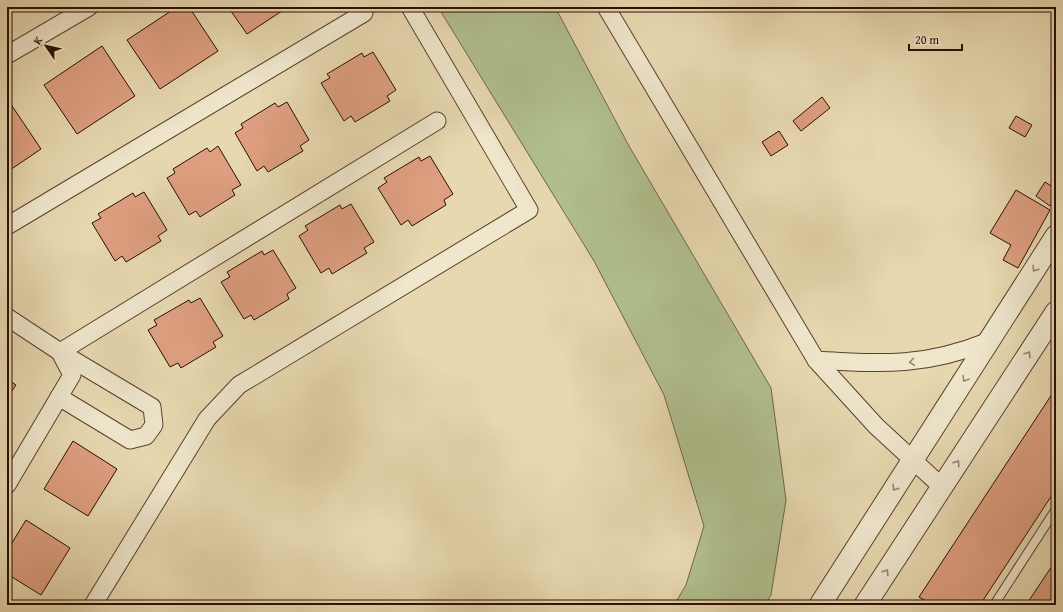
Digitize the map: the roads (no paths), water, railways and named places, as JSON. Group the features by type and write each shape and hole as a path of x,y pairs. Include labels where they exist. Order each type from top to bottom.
{"street":[{"path":"7,55 89,7"},
{"path":"93,605 207,419 239,385 529,210 410,7"},
{"path":"606,7 816,360 871,421 941,486"},
{"path":"7,226 364,13"},
{"path":"60,352 438,121"},
{"path":"820,605 1056,236"},
{"path":"865,605 941,486 1056,312"},
{"path":"7,317 60,352 152,407 154,425 146,436 130,440 59,397"},
{"path":"816,360 864,364 909,362 950,355 989,340"},
{"path":"7,485 72,375 60,352"}],"lane":[{"path":"994,605 1056,509"}]}
